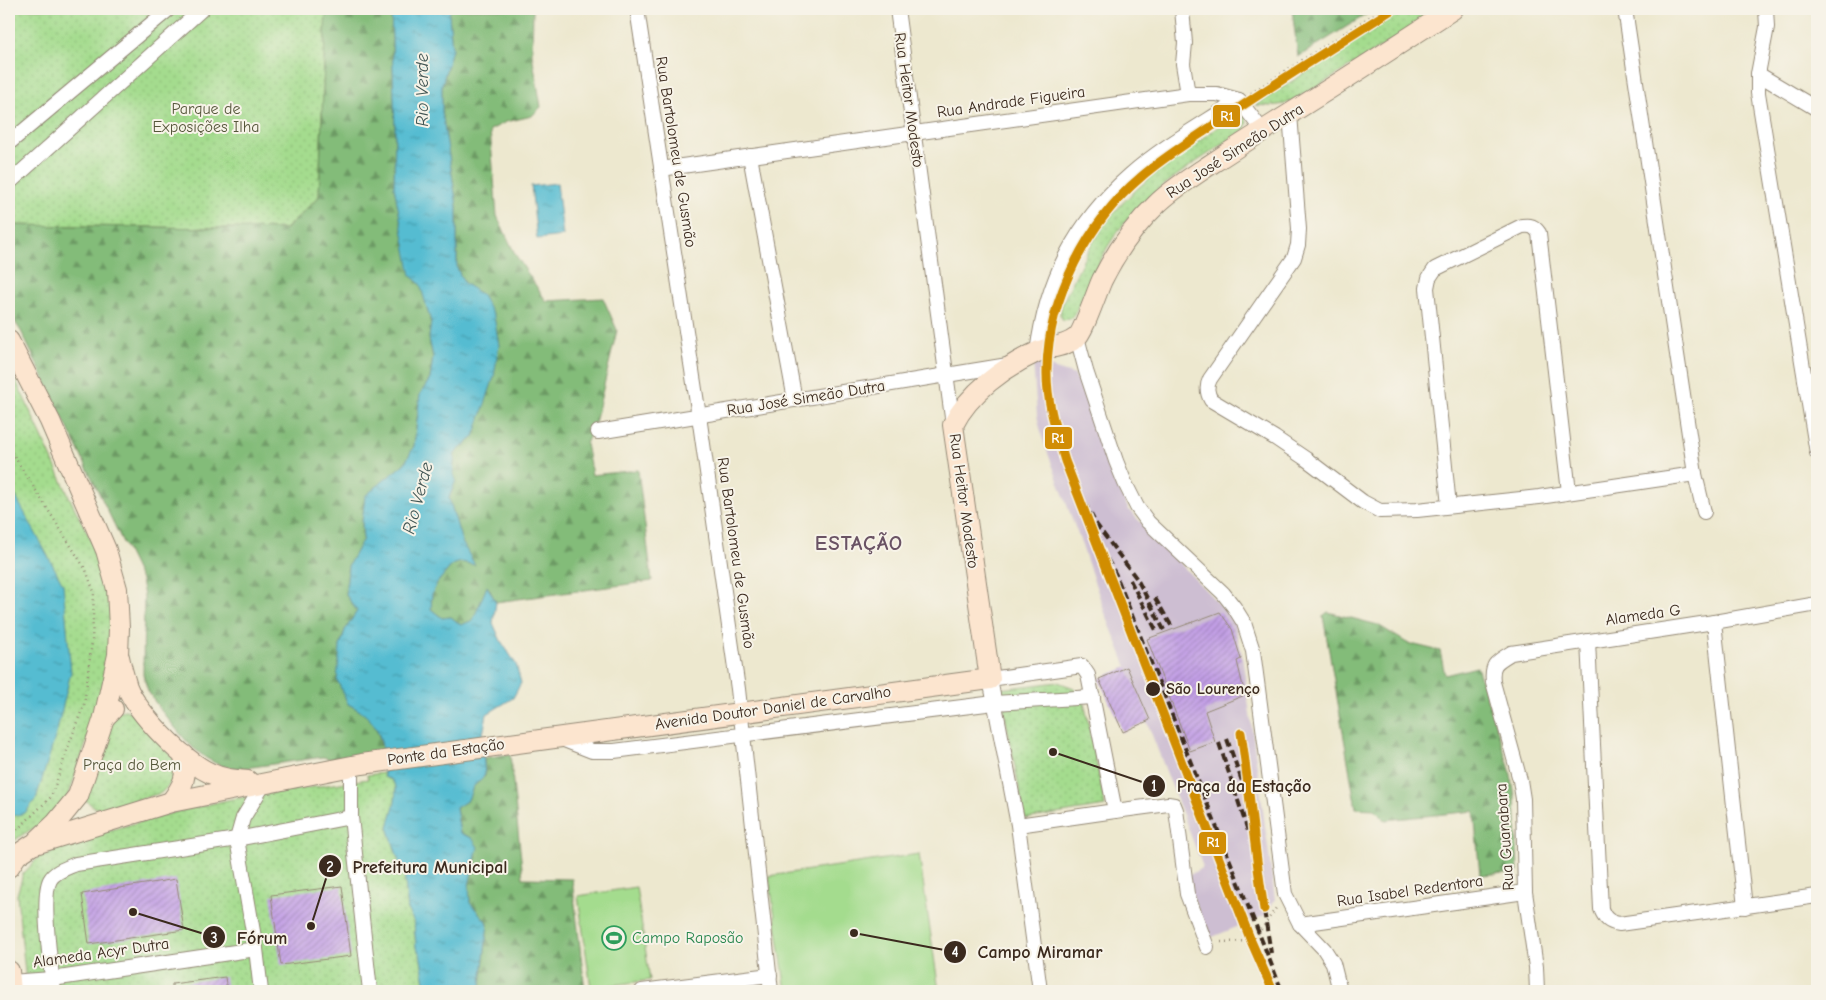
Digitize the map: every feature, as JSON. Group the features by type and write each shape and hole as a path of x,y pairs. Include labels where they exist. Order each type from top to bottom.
{"main road":[{"name":"Rua José Simeão Dutra","path":"953,425 960,411 983,387 1014,364 1078,337 1101,282 1113,259 1142,219 1163,198 1262,130 1453,9"},
{"path":"9,341 50,421 106,550 117,589 119,628 118,655 104,718 78,796 56,823 17,856 9,867"},
{"name":"Rua Heitor Modesto","path":"953,425 990,679"},
{"path":"118,655 128,688 143,712 194,764 220,777 265,782"},
{"name":"Avenida Doutor Daniel de Carvalho","path":"531,740 990,679"},
{"path":"104,718 116,706 122,704 128,704 143,712"},
{"name":"Ponte da Estação","path":"265,782 357,765 531,740"},
{"path":"171,802 184,783 186,771 184,755"},
{"path":"32,845 171,802 265,782"},
{"path":"78,796 92,813 106,821"}],"street":[{"path":"9,143 169,9"},
{"path":"9,183 202,9"},
{"name":"Rua Bartolomeu de Gusmão","path":"636,9 699,416 743,734 772,991"},
{"name":"Rua Heitor Modesto","path":"897,9 953,425"},
{"path":"1182,9 1185,42 1183,64 1188,94"},
{"path":"1625,9 1695,474 1704,512"},
{"path":"1766,9 1767,27 1758,74 1758,93 1817,453"},
{"path":"1758,74 1817,109"},
{"name":"Rua Andrade Figueira","path":"661,170 1188,94 1217,94 1240,100"},
{"path":"1037,353 1040,324 1049,293 1068,250 1084,225 1112,192 1130,175 1164,149 1240,100 1262,130"},
{"path":"1290,114 1299,222 1298,245 1294,258 1210,379 1207,386 1211,400 1275,438 1363,502 1380,511 1417,510 1569,492 1695,474"},
{"path":"750,156 795,400"},
{"path":"1449,506 1427,288 1429,278 1436,269 1522,226 1529,225 1535,227 1539,233 1569,492"},
{"path":"1078,337 1086,371 1116,461 1138,507 1148,522 1223,593 1244,623 1253,651 1285,894 1300,924 1324,949 1333,964 1340,991"},
{"name":"Rua José Simeão Dutra","path":"598,432 1014,364"},
{"name":"Alameda G","path":"1493,682 1492,671 1497,661 1511,653 1817,604"},
{"path":"1714,622 1745,907"},
{"path":"1588,640 1601,909 1603,915 1611,923 1620,924 1817,896"},
{"path":"990,679 1081,666 1088,674 1115,810"},
{"name":"Rua Heitor Modesto","path":"990,679 1018,825 1040,991"},
{"name":"Rua Guanabara","path":"1493,682 1520,780 1526,892 1538,991"},
{"path":"556,737 592,751 614,751 994,703 1093,697"},
{"path":"357,765 351,817 370,991"},
{"path":"262,991 237,839 243,818 265,782"},
{"path":"1018,825 1115,810 1168,804 1174,805 1187,894 1207,947"},
{"path":"53,985 47,916 50,880 59,871 76,864 237,839 351,817"},
{"name":"Rua Isabel Redentora","path":"1300,924 1526,892"},
{"name":"Alameda Acyr Dutra","path":"10,982 53,985 256,949"},
{"path":"642,991 770,975"}],"path":[{"path":"1240,100 1382,9"},
{"path":"9,448 86,570 94,592 92,642 84,705 76,722 51,797 9,836"},
{"path":"1207,947 1219,942 1251,941 1258,934 1285,894"}],"shaded area":[{"path":"1033,362 1075,375 1111,475 1129,510 1234,620 1242,655 1275,899 1266,915 1210,938 1189,888 1188,876 1203,867 1147,722 1123,732 1099,679 1127,667 1105,613 1042,437 1037,415"}],"green space":[{"name":"Parque de Exposições Ilha","path":"9,9 326,9 319,197 285,229 9,225"},
{"path":"326,9 391,9 395,130 394,187 431,322 429,338 433,357 430,379 420,394 414,446 405,463 365,496 362,522 363,539 348,566 346,595 357,611 345,630 340,646 348,704 369,718 379,737 383,754 339,761 323,757 245,768 231,768 219,765 206,758 192,747 159,708 148,691 143,674 144,596 141,580 21,331 9,313 9,225 286,229 319,197"},
{"path":"451,9 533,9 532,54 541,107 532,116 506,122 490,130 497,216 515,254 546,301 603,298 617,330 595,423 586,444 592,475 638,470 652,581 496,602 488,587 473,620 461,625 451,617 442,618 431,609 432,594 437,583 452,565 461,562 474,564 462,543 449,498 456,480 453,473 455,453 474,437 481,294 464,283 457,268 457,206 442,112 442,85 452,49 449,14"},
{"path":"1292,9 1375,9 1298,57"},
{"path":"1405,9 1442,9 1320,85 1285,104 1255,105"},
{"path":"1234,115 1245,117 1247,123 1244,130 1187,168 1134,212 1107,248 1075,313 1070,319 1063,320 1060,314 1062,304 1090,248 1110,217 1123,202 1153,175"},
{"path":"9,365 73,505 103,563 115,611 106,684 67,800 47,820 9,845"},
{"path":"1328,612 1378,625 1407,643 1440,651 1445,675 1477,667 1510,770 1515,796 1518,872 1480,875 1474,811 1385,820 1374,809 1356,808 1323,616"},
{"path":"1058,682 1074,688 1083,697 1105,806 1025,819 1000,689"},
{"name":"Praça do Bem","path":"119,711 131,712 173,758 174,777 161,793 101,810 84,799 108,723"},
{"path":"510,754 523,878 572,879 585,990 599,991 483,991 481,984 488,923 470,903 469,885 476,857 472,838 460,833 456,808 468,800 473,787 485,776 484,758"},
{"path":"384,773 384,777 392,780 396,787 395,802 388,827 399,862 404,871 408,911 414,922 416,948 420,954 425,982 424,991 27,991 17,895 23,874 38,858 92,835 176,812 232,799 368,779 367,775"},
{"path":"919,854 939,991 786,991 769,876"},
{"name":"Campo Raposão","path":"636,887 650,980 591,988 578,896"},
{"path":"761,984 762,991 708,991"}],"water":[{"name":"Rio Verde","path":"391,9 451,9 449,14 452,49 442,85 442,112 457,206 457,268 464,283 481,294 494,316 499,345 494,377 474,437 455,453 453,473 456,480 449,498 462,542 475,565 461,562 452,565 437,583 432,594 431,609 442,618 451,617 461,625 473,620 487,586 496,602 493,623 501,641 516,664 521,683 513,698 487,714 482,739 485,775 473,787 468,800 456,808 460,833 472,838 478,847 469,885 470,903 488,923 481,984 483,991 424,991 425,982 420,954 416,948 414,922 408,911 404,871 399,862 388,827 395,802 396,787 392,780 384,777 383,753 374,725 368,718 348,704 337,680 340,646 345,630 357,611 346,595 348,566 363,539 362,522 365,496 405,463 414,446 420,394 430,379 433,357 429,338 431,322 420,284 411,276 394,187 395,130"},
{"path":"557,183 563,236 537,239 531,186"},
{"path":"9,484 63,584 71,672 57,731 36,799 25,813 9,817"}],"building":[{"path":"1220,612 1232,629 1241,659 1237,661 1245,695 1205,711 1215,742 1190,751 1147,639"},
{"name":"São Lourenço","path":"1127,667 1150,720 1123,732 1099,679"},
{"path":"176,879 184,930 89,944 82,894"},
{"path":"342,886 351,956 281,965 271,895"},
{"path":"225,977 227,991 172,991 172,984"}],"railway":[{"path":"1068,470 1096,524 1137,579 1164,630"},
{"path":"1090,527 1116,575 1282,991"},
{"path":"1130,580 1157,632"},
{"path":"1155,598 1172,627"},
{"path":"1241,733 1249,779 1259,880 1271,953"},
{"path":"1227,739 1243,784"},
{"path":"1219,743 1248,831"},
{"path":"1251,941 1273,991"}],"transit line":[{"name":"R1","path":"1273,991 1251,941 1065,461 1052,415 1048,392 1049,342 1063,289 1074,263 1104,216 1122,195 1141,177 1182,146 1393,9"},
{"name":"R1","path":"1241,733 1264,909"}],"place":[{"name":"São Lourenço","path":"1153,689"},
{"name":"Praça da Estação","path":"1053,752"},
{"name":"Fórum","path":"133,912"},
{"name":"Prefeitura Municipal","path":"311,926"},
{"name":"Campo Miramar","path":"854,933"},
{"name":"Campo Raposão","path":"614,938"}],"district":[{"name":"ESTAÇÃO","path":"859,543"}]}
